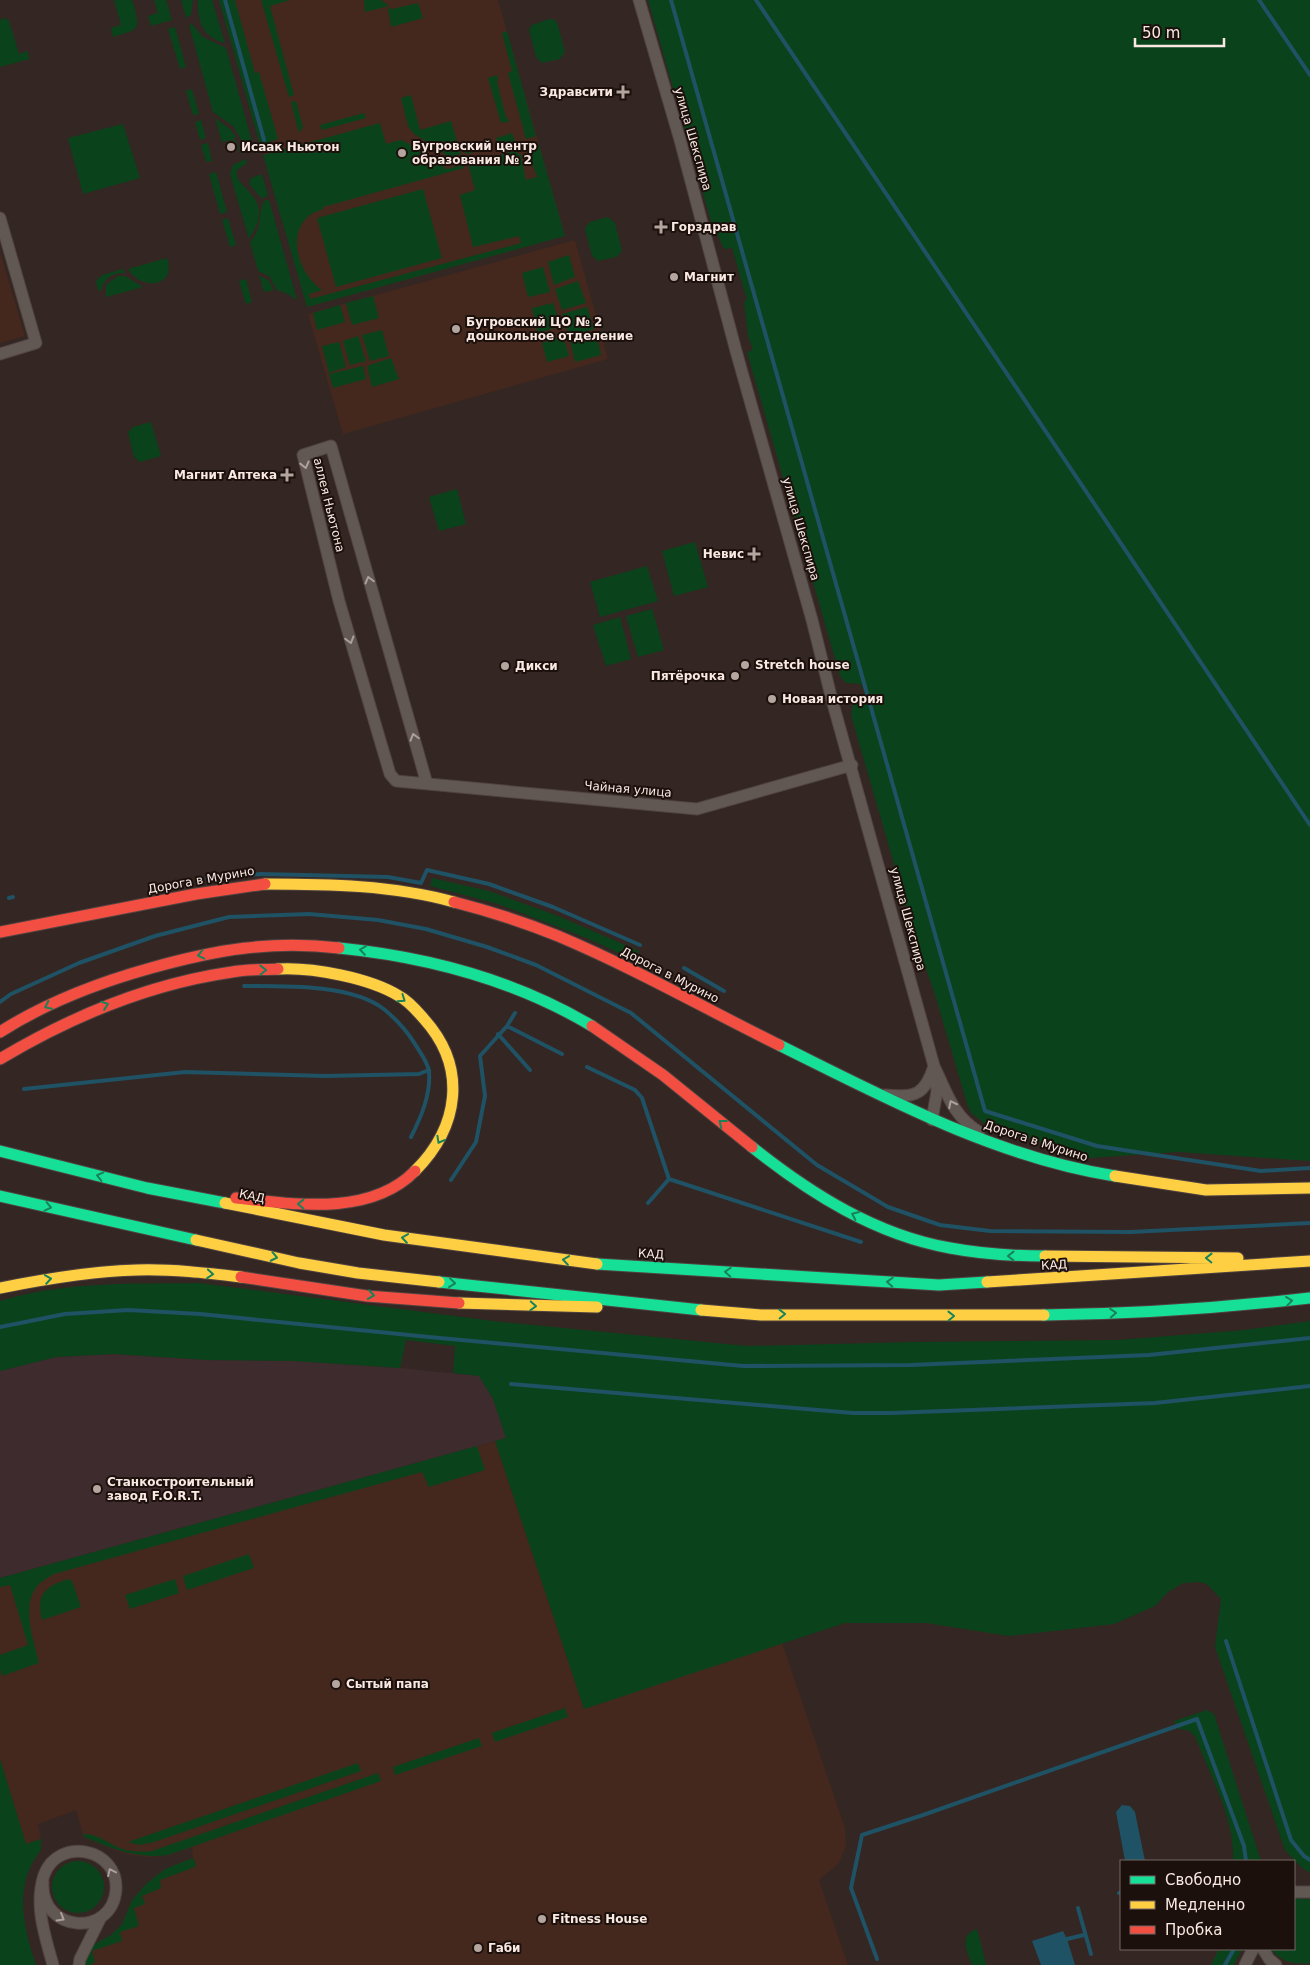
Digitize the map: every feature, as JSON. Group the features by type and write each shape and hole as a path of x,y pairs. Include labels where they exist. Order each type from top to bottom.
{"main road":[{"name":"Дорога в Мурино","path":"0,932 257,884 320,884 380,889 437,897 499,914 558,936 651,979 732,1022 932,1120 1002,1146 1084,1171 1206,1190 1310,1188"},
{"path":"0,1032 48,1005 125,974 204,954 242,947 322,946 411,958 500,983 588,1024 641,1059 799,1182 839,1207 908,1237 993,1256 1310,1260"},
{"path":"0,1059 22,1044 58,1025 91,1010 131,996 210,975 246,970 284,969 322,971 358,978 400,996 428,1020 446,1049 454,1084 451,1112 442,1139 428,1159 408,1178 385,1191 361,1200 334,1204 293,1204 147,1188"},
{"name":"КАД","path":"0,1152 147,1188 384,1235 615,1266 939,1285 1101,1276 1310,1260"},
{"path":"0,1196 270,1256 358,1273 761,1315 1104,1314 1268,1303 1310,1298"},
{"path":"0,1288 47,1278 156,1270 255,1278 397,1299 540,1306 681,1308"}],"street":[{"name":"улица Шекспира","path":"639,0 690,177 736,351 934,1066"},
{"path":"0,218 36,343 0,354"},
{"name":"аллея Ньютона","path":"396,782 390,774 339,601 303,455 331,446 427,784"},
{"name":"Чайная улица","path":"396,782 697,809 852,765"},
{"path":"878,1094 902,1096 916,1094 925,1087 934,1066"},
{"path":"932,1120 937,1090 934,1066"},
{"path":"934,1066 953,1108 963,1120 1002,1146"},
{"path":"53,1965 41,1923 43,1882 48,1868 57,1858 70,1851 84,1850 98,1855 109,1865 116,1885 114,1899 101,1917 80,1959 79,1965"},
{"path":"43,1882 46,1903 60,1919 74,1924 81,1924 101,1917"},
{"path":"1295,1892 1310,1892"},
{"path":"1246,1965 1253,1950"},
{"path":"1264,1950 1269,1959 1276,1965"}],"shaded area":[{"name":"Бугровский центр образования № 2","path":"219,0 498,0 565,236 307,307"},
{"name":"Бугровский ЦО № 2 дошкольное отделение","path":"575,240 608,359 343,434 308,314"},
{"path":"0,252 25,336 0,343"},
{"path":"114,1354 208,1360 294,1361 400,1368 479,1376 493,1399 506,1438 0,1578 0,1371 56,1357"},
{"path":"495,1441 584,1709 782,1643 845,1828 846,1846 839,1863 819,1880 848,1965 83,1965 91,1946 111,1935 122,1924 132,1900 147,1883 165,1869 193,1858 192,1847 168,1855 150,1857 132,1855 113,1849 84,1837 76,1810 38,1824 41,1839 26,1844 0,1759 0,1587 12,1584 10,1576"}],"green space":[{"path":"114,0 131,0 133,2 137,23 133,30 113,37 111,28 121,25"},
{"path":"154,0 166,0 172,20 151,26 148,16 158,13"},
{"path":"181,0 193,0 191,15 186,18"},
{"path":"198,0 212,0 225,43 211,37 203,28 200,22"},
{"path":"219,0 235,0 255,73 259,72 278,139 260,145"},
{"path":"261,0 290,0 270,6 294,95 289,97"},
{"path":"364,0 381,0 389,6 365,12"},
{"path":"648,0 1310,0 1310,1161 1178,1152 1090,1158 986,1124 972,1114 968,1107 936,998 915,937 851,715 853,703 865,693 861,684 846,683 840,676 747,352 753,350 748,336 744,301 747,300 732,248 724,249 710,218"},
{"path":"418,3 423,18 391,27 388,8 392,9"},
{"path":"5,18 9,21 19,54 28,51 29,59 0,67 0,20"},
{"path":"549,19 555,20 558,25 565,52 560,59 542,63 536,57 529,30 532,25"},
{"path":"192,24 203,37 226,48 254,149 248,151 233,126 213,112 189,25"},
{"path":"175,27 186,67 180,69 168,29"},
{"path":"507,31 536,136 526,139 508,73 512,71 502,33"},
{"path":"497,75 506,117 510,121 501,123 488,78"},
{"path":"192,89 199,114 193,115 186,91"},
{"path":"411,95 420,130 451,121 461,154 449,157 413,133 408,126 401,98"},
{"path":"296,101 303,127 299,133 291,102"},
{"path":"364,113 366,118 322,130 320,125"},
{"path":"215,118 230,129 243,153 240,153 235,142 231,140 222,142"},
{"path":"201,120 206,138 200,140 195,122"},
{"path":"380,123 386,144 400,140 404,141 447,169 463,165 464,168 323,207 324,209 311,215 302,223 298,234 297,246 305,271 322,290 309,294 310,299 521,243 519,236 473,247 460,195 475,190 468,164 514,151 521,155 526,180 537,177 529,154 532,147 539,145 565,236 307,307 263,155"},
{"path":"123,124 140,178 83,194 68,138"},
{"path":"512,133 515,141 498,146 496,138"},
{"path":"488,140 490,148 466,154 464,146"},
{"path":"208,143 212,161 206,162 201,145"},
{"path":"246,159 247,163 237,170 237,176 257,203 259,212 257,224 249,239 230,174 233,165"},
{"path":"216,172 227,212 220,214 209,174"},
{"path":"262,174 268,195 262,199 249,184 251,178"},
{"path":"423,189 442,258 336,287 317,218"},
{"path":"265,200 269,200 297,300 277,290 269,276 258,271 250,242 257,231 261,208"},
{"path":"608,217 615,223 622,251 616,257 598,261 592,256 585,228 590,222"},
{"path":"228,218 236,245 230,247 222,220"},
{"path":"569,255 575,277 554,285 548,262"},
{"path":"167,258 169,268 167,275 156,283 141,281 128,269"},
{"path":"543,267 550,292 528,297 522,273"},
{"path":"123,269 125,273 109,277 101,290 98,291 96,281 102,275"},
{"path":"259,275 269,281 274,290 264,292"},
{"path":"118,276 125,276 143,287 106,297 106,285"},
{"path":"246,279 252,302 246,304 239,281"},
{"path":"578,281 586,303 562,310 555,289"},
{"path":"373,296 379,318 352,325 346,303"},
{"path":"553,303 561,326 538,333 532,308"},
{"path":"340,305 345,322 317,330 313,313"},
{"path":"587,307 594,329 569,337 562,314"},
{"path":"382,330 389,356 370,361 362,335"},
{"path":"596,333 601,355 575,362 570,339"},
{"path":"358,336 366,361 350,365 343,341"},
{"path":"563,336 569,356 547,362 542,343"},
{"path":"339,342 346,367 329,373 322,346"},
{"path":"391,358 399,379 372,387 367,366"},
{"path":"363,366 366,379 333,388 329,374"},
{"path":"151,422 161,456 140,462 134,457 128,432 133,427"},
{"path":"457,489 466,524 439,531 429,497"},
{"path":"695,542 708,587 674,596 662,551"},
{"path":"647,566 658,601 600,617 590,582"},
{"path":"652,609 664,650 638,657 626,616"},
{"path":"620,617 631,659 606,666 593,625"},
{"path":"432,878 489,891 558,916 639,951 634,960 589,939 498,904 430,886"},
{"path":"199,1283 493,1321 747,1346 1118,1340 1244,1330 1310,1321 1310,1873 1301,1867 1285,1850 1215,1647 1221,1599 1208,1585 1200,1582 1183,1583 1168,1592 1155,1606 1114,1624 1009,1636 926,1623 845,1623 584,1709 495,1441 506,1438 493,1399 479,1376 453,1373 455,1346 406,1340 400,1368 294,1361 208,1360 114,1354 56,1357 0,1371 0,1301 49,1290 124,1284"},
{"path":"477,1446 485,1470 429,1487 422,1472 54,1574 35,1589 29,1606 30,1626 39,1663 2,1676 0,1655 28,1645 10,1585 0,1587 0,1578"},
{"path":"249,1554 254,1568 187,1590 183,1576"},
{"path":"68,1579 72,1581 81,1607 42,1620 40,1604 44,1593 53,1585"},
{"path":"175,1579 179,1593 130,1609 125,1595"},
{"path":"565,1708 568,1717 495,1742 492,1733"},
{"path":"1207,1710 1214,1714 1261,1860 1233,1860 1233,1845 1226,1813 1195,1736 1188,1730 1178,1729 1174,1721"},
{"path":"479,1738 482,1746 395,1775 393,1767"},
{"path":"0,1759 26,1844 41,1839 41,1850 32,1863 27,1877 23,1906 27,1936 36,1965 0,1965"},
{"path":"358,1763 361,1771 154,1842 140,1845 128,1842"},
{"path":"378,1773 381,1781 168,1855 145,1856 125,1852 84,1837 83,1834 97,1837 128,1850 152,1851"},
{"path":"193,1858 196,1864 195,1867 160,1880 161,1888 142,1896 145,1904 134,1908 139,1926 120,1932 122,1941 92,1951 95,1962 90,1965 83,1965 91,1946 111,1935 122,1924 132,1900 147,1883 165,1869"},
{"path":"78,1861 92,1865 100,1873 104,1887 100,1901 92,1909 78,1913 64,1909 56,1901 52,1887 56,1873 64,1865"},
{"path":"1295,1898 1310,1899 1310,1963 1288,1962 1272,1950 1295,1950"},
{"path":"977,1929 986,1965 972,1965 966,1949 968,1935"},
{"path":"1218,1950 1242,1950 1234,1965 1211,1965"}],"water":[{"path":"1122,1805 1130,1806 1135,1812 1145,1860 1125,1860 1116,1812"},
{"path":"1063,1931 1075,1965 1041,1965 1032,1941"}],"waterway":[{"path":"225,0 264,140"},
{"path":"671,0 985,1111 1097,1146 1261,1171 1310,1168"},
{"path":"756,0 1310,825"},
{"path":"1259,0 1310,75"},
{"path":"207,878 261,874 388,877 421,883 427,870 489,884 553,907 640,945"},
{"path":"9,898 13,897"},
{"path":"0,1002 11,994 79,963 155,936 229,917 309,914 378,920 426,929 487,947 536,965 631,1013 817,1165 888,1207 940,1225 990,1231 1131,1232 1310,1223"},
{"path":"684,968 724,991"},
{"path":"244,986 318,988 337,991 355,995 385,1010 402,1026 412,1039 429,1071 427,1097 422,1114 411,1137"},
{"path":"451,1180 476,1142 485,1096 480,1056 507,1026 515,1013"},
{"path":"507,1026 562,1054"},
{"path":"498,1034 530,1070"},
{"path":"587,1067 635,1090 642,1098 669,1179 648,1203"},
{"path":"24,1089 185,1072 325,1076 419,1074 429,1070"},
{"path":"669,1179 861,1242"},
{"path":"0,1327 65,1314 128,1310 200,1314 743,1366 911,1365 1149,1355 1310,1338"},
{"path":"511,1384 853,1413 1155,1403 1310,1386"},
{"path":"1226,1641 1291,1840 1304,1856 1310,1860"},
{"path":"877,1959 851,1888 862,1835 1197,1719 1244,1846 1246,1860"},
{"path":"1078,1908 1091,1954"},
{"path":"1067,1939 1084,1935"},
{"path":"1225,1965 1233,1950"}],"traffic: fast":[{"path":"339,948 405,958 470,973 502,983 532,996 592,1026"},
{"path":"779,1045 901,1105 984,1140 1070,1167 1115,1176"},
{"path":"752,1147 797,1181 821,1196 870,1223 896,1233 923,1242 962,1250 1022,1256 1045,1256"},
{"path":"0,1151 147,1188 225,1203"},
{"path":"0,1196 196,1240"},
{"path":"597,1264 939,1285 987,1282"},
{"path":"439,1282 701,1310"},
{"path":"1044,1315 1177,1310 1310,1298"}],"traffic: slow":[{"path":"265,884 336,885 384,889 431,896 454,902"},
{"path":"278,969 307,970 340,975 387,990 409,1003 438,1038 447,1057 452,1077 452,1097 449,1116 441,1136 430,1154 415,1171"},
{"path":"1115,1176 1206,1190 1310,1188"},
{"path":"225,1203 384,1235 597,1264"},
{"path":"196,1240 299,1263 358,1273 439,1282"},
{"path":"1045,1256 1238,1258"},
{"path":"987,1282 1310,1261"},
{"path":"0,1288 68,1276 120,1271 176,1271 241,1277"},
{"path":"459,1303 597,1307"},
{"path":"701,1310 761,1315 1044,1315"}],"traffic: jam":[{"path":"0,932 196,894 265,884"},
{"path":"454,902 519,921 586,948 779,1045"},
{"path":"0,1032 36,1011 73,994 111,980 198,956 267,946 290,945 339,948"},
{"path":"0,1059 55,1029 141,993 201,977 243,970 278,969"},
{"path":"592,1026 663,1075 752,1147"},
{"path":"236,1198 306,1204 354,1201 376,1195 397,1186 415,1171"},
{"path":"241,1277 367,1296 459,1303"}],"place":[{"name":"Здравсити","path":"623,92"},
{"name":"Исаак Ньютон","path":"231,147"},
{"name":"Бугровский центр образования № 2","path":"402,153"},
{"name":"Горздрав","path":"661,227"},
{"name":"Магнит","path":"674,277"},
{"name":"Бугровский ЦО № 2 дошкольное отделение","path":"456,329"},
{"name":"Магнит Аптека","path":"287,475"},
{"name":"Невис","path":"754,554"},
{"name":"Stretch house","path":"745,665"},
{"name":"Дикси","path":"505,666"},
{"name":"Пятёрочка","path":"735,676"},
{"name":"Новая история","path":"772,699"},
{"name":"Станкостроительный завод F.O.R.T.","path":"97,1489"},
{"name":"Сытый папа","path":"336,1684"},
{"name":"Fitness House","path":"542,1919"},
{"name":"Габи","path":"478,1948"}]}
